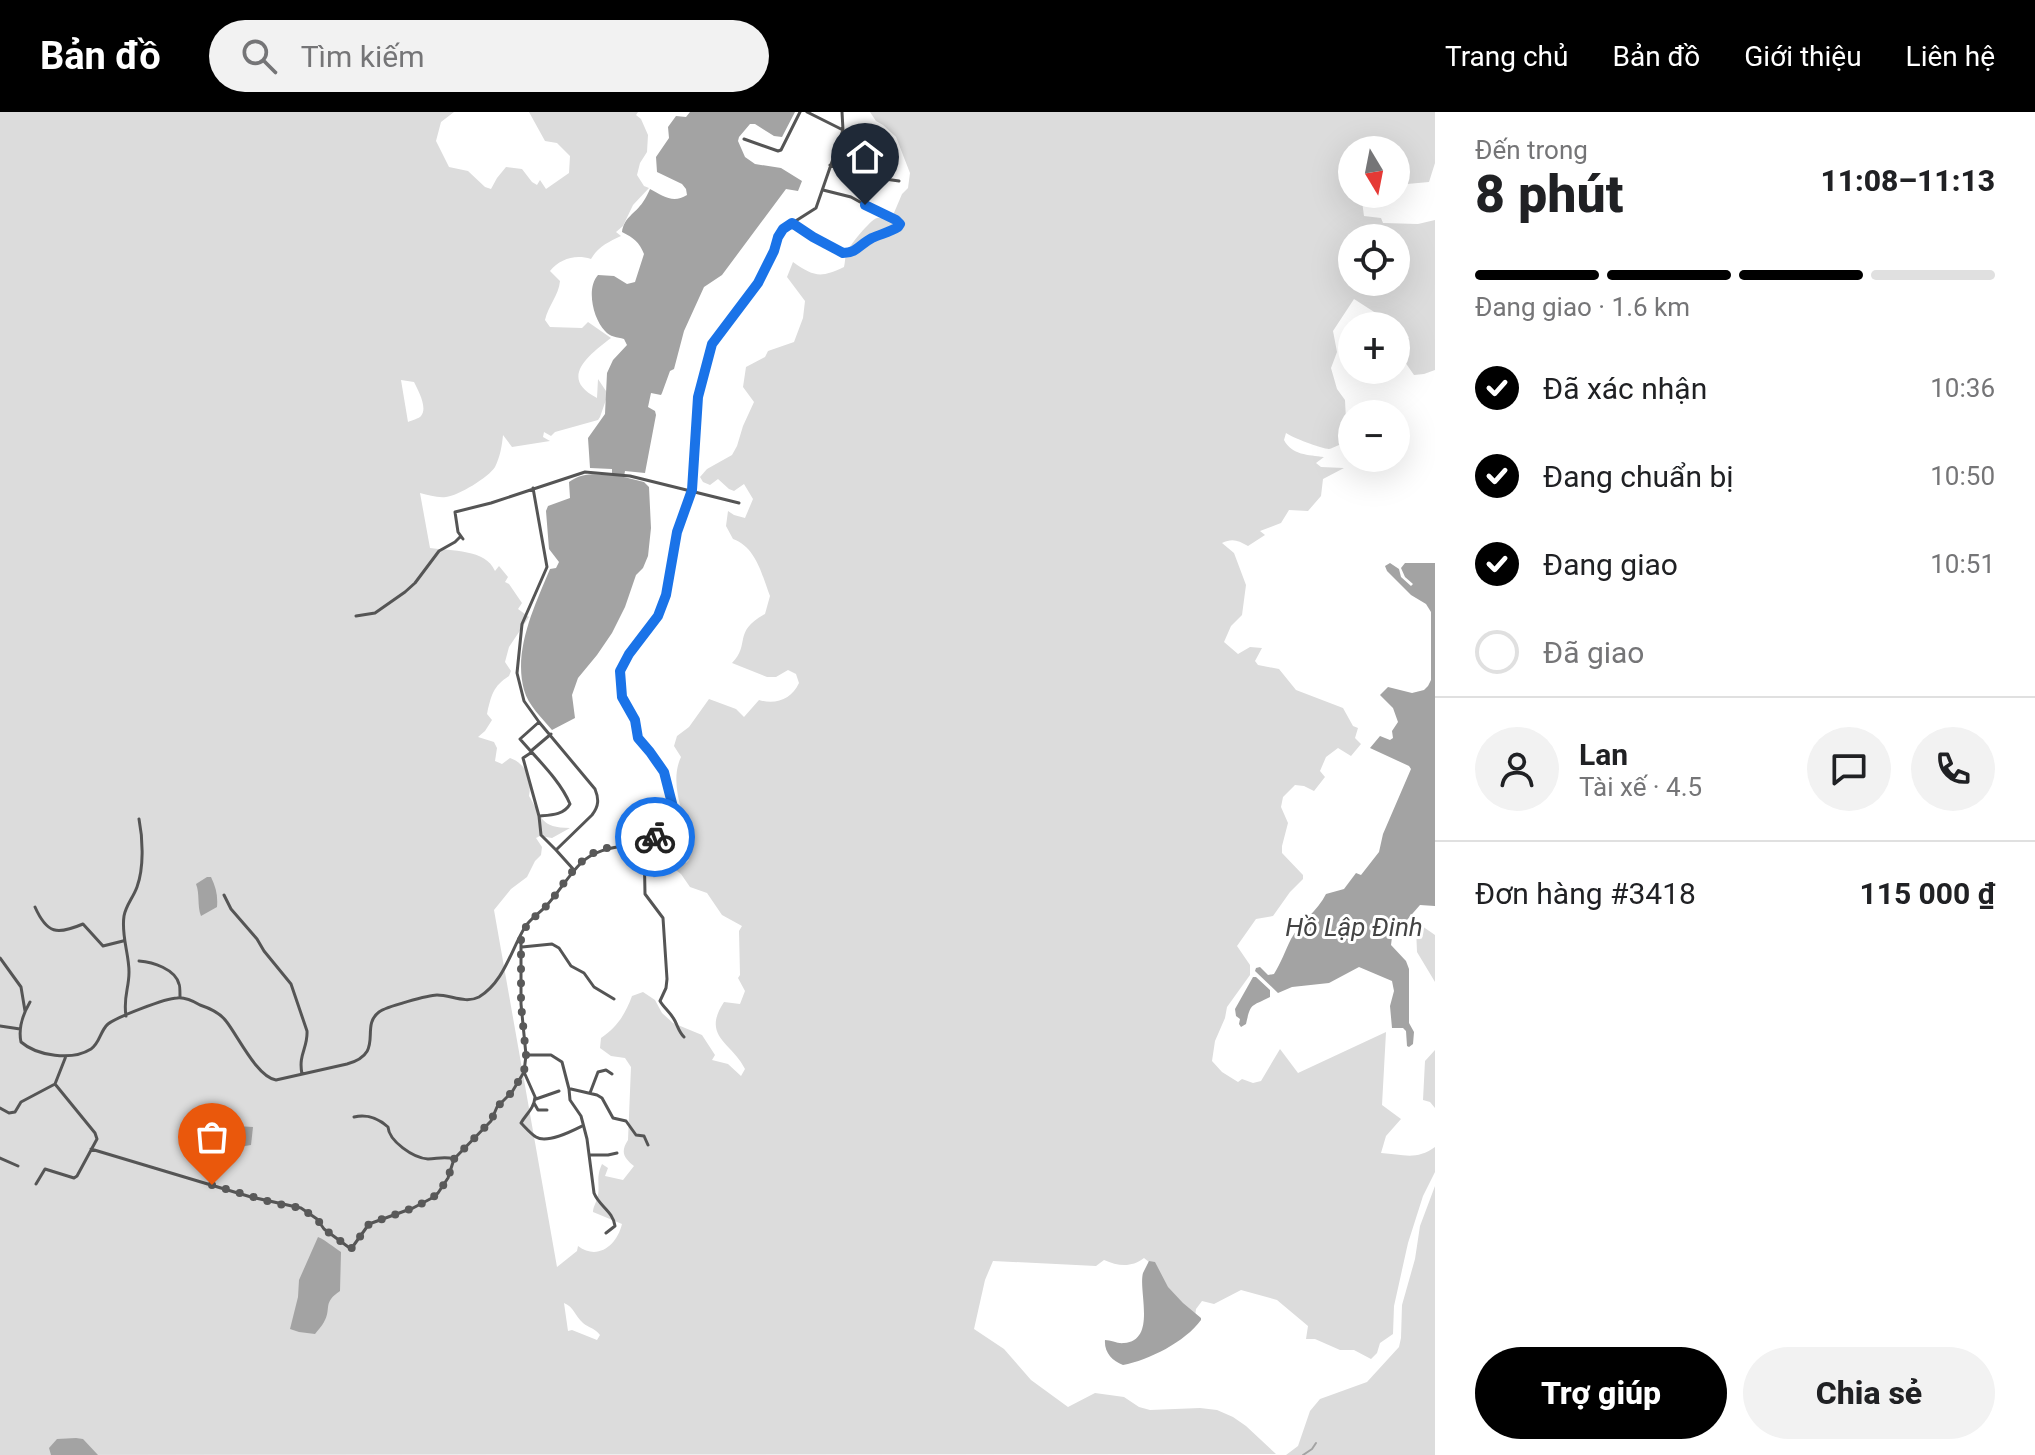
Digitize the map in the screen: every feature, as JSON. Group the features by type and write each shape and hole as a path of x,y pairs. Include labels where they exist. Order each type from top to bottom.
{"street":[{"path":"744,139 781,150 800,112"},
{"path":"807,112 843,130"},
{"path":"30,1002 19,1035 24,1045 45,1054 66,1056 92,1048 108,1024 180,997 209,1008 225,1019 255,1065 269,1079 357,1062 370,1045 373,1021 379,1012 437,995 472,1000 486,992 511,957 529,921 548,904 585,859 599,851 644,842 676,822 664,772 638,738 635,720 622,697 620,671 661,611 677,532 692,490 698,397 712,344 758,283 783,229 816,208 843,130 842,112"},
{"path":"830,165 857,175 899,181"},
{"path":"792,223 843,253 854,252 872,238 894,230 900,224 851,197 823,190"},
{"path":"356,616 375,613 405,592 439,551 461,538 455,512 585,472 630,476 739,503"},
{"path":"533,488 547,567 522,624 517,666 524,701 595,789 598,799 592,815 556,850"},
{"path":"539,722 520,738 570,804 560,813 539,816"},
{"path":"551,734 523,758 541,835 574,870"},
{"path":"126,1016 125,994 129,974 123,919 139,873 142,842 139,819"},
{"path":"644,842 645,894 661,914 664,926 667,979 660,1001 684,1037"},
{"path":"224,895 231,909 291,984 306,1024 307,1037 300,1060 302,1074"},
{"path":"35,907 45,924 57,932 83,924 103,946 123,941"},
{"path":"91,1149 251,1197 301,1208 351,1249 369,1224 432,1198 448,1178 454,1159 491,1121 497,1107 512,1092 524,1072 521,935"},
{"path":"522,947 556,945 571,966 584,973 594,987 614,999"},
{"path":"0,958 21,987 25,1011"},
{"path":"139,961 158,965 174,975 180,985 180,997"},
{"path":"0,1026 20,1029"},
{"path":"526,1055 551,1055 560,1060 570,1100 581,1116 591,1155 594,1193 614,1220 615,1226 606,1233"},
{"path":"0,1108 9,1113 15,1112 21,1102 55,1084 66,1056"},
{"path":"590,1093 598,1072 606,1070 612,1074"},
{"path":"524,1072 531,1083 538,1110 547,1110"},
{"path":"36,1184 45,1169 74,1178 77,1176 97,1136 55,1084"},
{"path":"569,1089 602,1098 610,1115 628,1123 636,1135 644,1136 648,1145"},
{"path":"559,1091 534,1100 521,1123 538,1138 567,1134 583,1125"},
{"path":"354,1117 368,1116 379,1120 388,1127 391,1138 421,1158 454,1159"},
{"path":"591,1155 617,1153"},
{"path":"0,1158 18,1166"}],"shaded area":[{"path":"0,112 454,112 441,122 436,141 449,167 468,171 491,189 506,167 522,169 532,182 537,185 540,180 546,189 569,173 570,156 557,143 545,141 529,112 638,112 636,115 648,135 647,152 637,175 649,188 633,205 623,226 616,232 621,236 604,245 591,259 568,259 550,271 560,281 545,320 550,327 582,328 588,322 611,338 587,359 578,375 580,383 597,398 598,379 608,394 600,417 551,436 544,432 543,437 550,441 512,447 503,435 495,467 480,481 446,497 420,493 430,548 476,555 495,571 499,566 508,577 505,582 522,603 518,609 529,617 509,647 505,662 511,671 494,692 487,714 492,720 478,737 494,742 497,748 495,761 502,764 510,758 521,764 529,779 529,796 543,820 553,826 570,828 552,838 536,838 542,847 541,855 527,877 511,889 494,910 557,1267 577,1251 578,1246 593,1252 606,1248 616,1238 622,1224 593,1212 602,1164 608,1168 605,1176 623,1180 634,1166 624,1151 628,1140 631,1067 625,1058 611,1056 600,1048 601,1038 620,1020 632,996 643,992 655,1000 662,1013 673,1023 702,1035 715,1055 712,1060 728,1064 741,1076 745,1069 721,1038 716,1023 724,1002 740,1004 745,991 738,978 739,931 742,926 722,915 707,893 690,887 673,868 661,863 654,878 651,872 653,859 665,850 660,846 671,832 682,842 680,855 686,863 689,860 684,854 691,840 677,788 681,757 674,746 677,736 689,727 709,699 736,709 744,717 759,700 771,702 783,699 799,683 796,674 788,670 776,677 767,677 732,663 741,650 745,632 765,614 770,596 753,555 733,539 726,526 728,511 745,518 753,499 744,484 734,491 718,479 710,485 700,477 707,469 732,455 737,446 754,402 743,387 746,367 765,357 768,351 794,342 803,318 805,301 787,277 793,262 818,274 844,267 846,254 860,234 877,218 891,220 902,194 908,188 910,173 896,137 870,112 1435,112 1435,163 1429,182 1410,184 1410,136 1338,136 1338,208 1363,208 1364,216 1381,218 1383,223 1418,224 1435,220 1435,370 1414,375 1410,369 1410,312 1374,312 1354,299 1345,312 1338,312 1338,323 1333,331 1337,352 1331,368 1337,389 1345,400 1338,400 1338,445 1329,449 1320,447 1286,433 1284,440 1296,451 1324,457 1316,463 1321,467 1338,468 1338,471 1323,479 1321,496 1308,511 1289,510 1281,523 1260,531 1265,535 1248,546 1235,540 1222,543 1234,553 1246,585 1242,615 1231,626 1224,642 1238,654 1250,647 1262,648 1255,661 1258,665 1279,669 1296,690 1343,708 1353,726 1358,728 1355,738 1361,744 1351,756 1338,748 1326,757 1320,771 1325,777 1314,791 1295,785 1283,797 1281,807 1288,823 1282,853 1303,875 1303,879 1273,916 1256,919 1237,946 1250,965 1250,975 1227,1007 1215,1041 1212,1061 1238,1082 1242,1079 1253,1083 1261,1081 1280,1049 1298,1073 1386,1032 1382,1105 1401,1119 1386,1136 1381,1153 1415,1155 1435,1147 1435,1172 1423,1196 1408,1243 1394,1306 1393,1334 1380,1343 1371,1359 1354,1350 1340,1350 1315,1339 1306,1339 1308,1326 1277,1300 1241,1290 1214,1304 1202,1301 1195,1317 1166,1293 1144,1258 1124,1265 1104,1260 1096,1266 993,1261 985,1280 974,1329 1004,1349 1031,1380 1068,1407 1095,1393 1124,1397 1150,1410 1217,1410 1246,1426 1276,1454 0,1455","holes":["401,380 414,382 423,404 421,416 408,422","564,1303 600,1335 597,1340 568,1331"]},
{"path":"1422,926 1435,935 1435,982 1417,952 1416,928"},
{"path":"1435,1050 1435,1108 1423,1100 1425,1061"},
{"path":"1435,1186 1435,1455 1286,1455 1298,1446 1310,1411 1320,1399 1367,1382 1399,1347 1402,1305 1415,1259 1420,1226"}],"water":[{"path":"690,112 795,112 782,137 750,124 738,141 745,157 755,164 781,168 802,181 798,191 786,189 722,275 704,287 684,331 674,369 670,371 661,395 651,393 648,407 656,415 645,473 625,471 624,477 644,482 649,487 651,528 648,556 636,575 612,633 578,678 572,695 575,718 552,730 529,701 521,675 523,644 532,613 550,569 556,568 559,562 549,549 546,511 548,506 570,498 569,482 574,479 590,474 612,475 612,469 590,468 588,438 605,414 607,373 613,360 627,345 624,339 609,334 601,326 592,303 592,288 598,275 614,276 627,284 635,282 644,254 636,241 622,232 650,189 673,199 687,195 682,184 657,172 656,157 669,138 668,127 676,116 686,117"},
{"name":"Hồ Lập Đinh","path":"1390,563 1399,569 1401,577 1411,586 1413,584 1401,568 1405,563 1435,563 1435,906 1420,905 1392,937 1391,945 1409,969 1409,1023 1414,1032 1413,1044 1409,1047 1406,1031 1392,1028 1392,981 1359,967 1329,983 1292,987 1278,993 1255,971 1260,967 1268,975 1274,974 1295,933 1326,894 1344,889 1356,873 1361,875 1379,852 1383,834 1411,769 1370,748 1380,736 1390,740 1393,738 1392,731 1398,722 1393,708 1380,695 1388,687 1412,693 1424,690 1431,680 1431,612 1426,604 1411,595 1387,571 1385,566"},
{"path":"211,877 214,884 217,907 201,916 196,884"},
{"name":"Hồ Lập Đinh","path":"1253,977 1270,990 1270,997 1253,1006 1246,1024 1241,1027 1235,1009"},
{"path":"206,1124 235,1132 236,1126 253,1127 251,1145 239,1147 235,1142 207,1135"},
{"path":"318,1237 341,1252 340,1291 331,1299 326,1317 315,1334 290,1329 299,1280"},
{"path":"1149,1261 1155,1262 1168,1287 1201,1320 1186,1336 1166,1349 1123,1365 1110,1356 1105,1340 1124,1343 1134,1340 1140,1333 1144,1314 1143,1273"},
{"path":"57,1439 83,1439 98,1455 51,1455 49,1448"}],"waterway":[{"path":"1303,1455 1316,1443"}],"way so far":[{"path":"212,1185 301,1208 351,1249 369,1224 432,1198 448,1178 454,1159 491,1121 497,1107 512,1092 524,1072 526,1055 521,1004 521,935 524,928 585,859 599,851 655,837"}],"route":[{"path":"655,837 675,824 675,815 664,772 638,738 635,720 622,697 620,671 658,616 666,595 677,532 692,490 697,410 707,357 718,334 758,283 783,229 792,223 813,237 848,253 900,224 865,205"}]}
